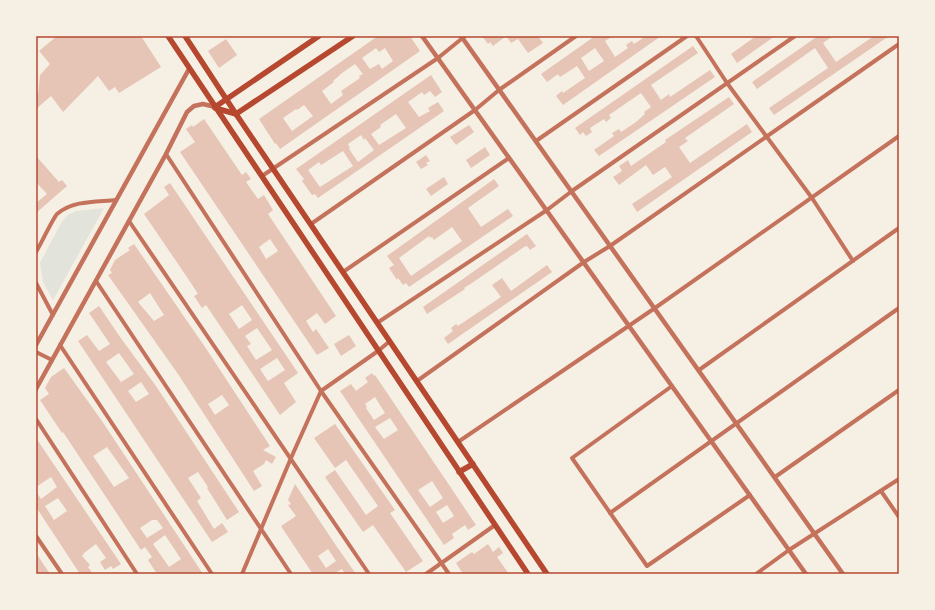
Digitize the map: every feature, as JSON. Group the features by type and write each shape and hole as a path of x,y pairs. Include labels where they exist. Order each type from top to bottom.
{"main road":[{"path":"168,36 528,574"},
{"path":"185,36 310,224 548,574"},
{"path":"215,108 227,98 319,36"},
{"path":"215,108 236,114 353,36"},
{"path":"460,472 473,464"}],"street":[{"path":"422,36 806,574"},
{"path":"310,224 475,110 500,90 576,36"},
{"path":"536,141 687,36"},
{"path":"696,36 727,83 812,198 853,261"},
{"path":"377,323 547,210 795,36"},
{"path":"262,176 438,58 463,37 843,574"},
{"path":"417,381 584,262 610,246 899,44"},
{"path":"36,345 189,69"},
{"path":"36,389 166,154 187,112 194,106 203,104 215,108"},
{"path":"458,442 654,308 899,136"},
{"path":"166,154 321,391 449,574"},
{"path":"343,272 509,158"},
{"path":"36,252 57,215 79,203 116,200"},
{"path":"129,221 369,574"},
{"path":"699,370 899,228"},
{"path":"96,281 291,574"},
{"path":"36,283 53,315"},
{"path":"610,513 899,308"},
{"path":"242,574 321,391 390,341"},
{"path":"60,345 212,574"},
{"path":"36,352 52,360"},
{"path":"672,386 572,458 647,566 750,495"},
{"path":"775,478 899,390"},
{"path":"36,419 137,574"},
{"path":"756,574 789,550 899,479"},
{"path":"881,492 899,517"},
{"path":"426,574 495,525"},
{"path":"36,536 62,574"}],"shaded area":[{"path":"104,208 53,300 43,282 40,263 61,223 68,215 76,211"}],"building":[{"path":"57,36 141,36 161,67 119,93 115,87 109,91 98,76 63,112 51,96 36,109 36,92 38,95 40,75 50,64 39,51"},
{"path":"378,36 410,36 420,51 280,149 276,143 275,144 259,119","holes":["376,48 379,52 385,48 393,61 382,69 379,64 370,69 362,58","355,64 363,74 359,76 360,78 341,91 343,95 331,104 322,91 334,82 333,81","304,105 313,116 292,131 283,118 296,109 297,110"]},
{"path":"482,36 506,36 493,46 490,42 488,44"},
{"path":"506,36 538,36 543,43 528,53 518,39 511,43"},
{"path":"595,36 613,36 605,41 615,57 628,48 626,45 632,41 634,44 646,36 661,36 563,105 556,96 585,78 577,66 560,77 558,74 547,82 541,74","holes":["595,48 604,61 589,71 581,58"]},
{"path":"756,36 775,36 737,63 731,54"},
{"path":"818,36 833,36 823,43 836,62 874,36 889,36 774,115 769,108 828,68 815,48 757,89 752,82"},
{"path":"226,39 237,55 219,68 208,51"},
{"path":"693,46 698,53 651,85 661,100 669,94 670,97 710,70 715,77 599,156 594,150 614,136 612,133 619,129 621,132 636,122 645,114 644,112 651,107 641,93 609,115 611,118 606,122 604,119 590,128 592,132 586,136 583,132 580,135 575,128"},
{"path":"431,75 442,92 435,97 430,91 424,95 422,92 408,102 419,117 430,111 428,108 438,102 444,111 318,198 315,194 312,195 302,181 304,179 296,169","holes":["396,114 406,128 379,145 371,134 381,127 380,125","361,135 374,150 358,162 349,149 348,144","343,151 353,166 320,187 308,170 319,162 321,165"]},
{"path":"729,97 734,104 685,138 688,141 679,147 690,163 747,124 752,132 637,212 632,204 672,177 665,167 653,175 646,165 619,185 613,177 622,171 619,166 628,160 631,166 666,142 665,140"},
{"path":"204,119 242,175 246,172 251,179 246,182 258,199 264,195 273,210 268,214 336,316 325,324 317,313 306,321 313,332 316,329 329,348 317,355 180,152 195,142 186,129 192,125 193,127","holes":["270,239 278,251 266,259 259,247"]},
{"path":"469,125 474,132 456,145 450,137"},
{"path":"485,147 490,155 471,168 466,160"},
{"path":"426,155 430,161 426,163 428,165 421,169 416,162"},
{"path":"36,156 59,182 62,180 67,186 36,213 36,203 47,194 36,182"},
{"path":"444,177 448,184 431,196 426,189"},
{"path":"494,179 499,186 468,208 481,227 508,209 513,216 409,287 406,283 403,285 398,278 397,280 389,268 394,265 387,256","holes":["452,227 462,241 411,276 399,258 429,236 434,240"]},
{"path":"170,183 298,373 284,383 296,402 280,415 206,305 202,308 194,296 198,294 144,214 169,195 164,187","holes":["242,305 252,320 239,329 229,314","257,328 272,350 256,360 247,346 251,344 245,336","277,358 285,370 268,381 260,369"]},
{"path":"527,234 536,246 530,250 527,246 524,247 427,314 423,307"},
{"path":"134,244 205,347 270,446 263,450 276,457 272,464 266,460 264,464 253,471 262,486 254,491 178,374 108,275 112,273 110,270 115,260 130,250 128,248","holes":["150,293 164,315 154,321 138,302","222,395 229,405 215,415 208,404"]},
{"path":"547,265 552,272 448,344 444,338 453,331 451,328 456,324 458,326 501,297 492,285 502,278 511,291"},
{"path":"99,306 156,386 239,512 227,520 198,472 188,478 201,498 197,501 214,529 222,523 228,532 212,542 78,341 87,335 99,351 110,344 89,313","holes":["119,353 134,374 121,382 106,362","141,382 149,394 136,402 128,391"]},
{"path":"349,335 356,346 341,356 334,344"},
{"path":"64,368 102,421 203,574 157,574 148,560 152,557 145,547 141,550 63,432 62,433 40,400 49,394 45,388 51,377","holes":["107,447 129,478 114,487 93,456","152,520 157,520 163,528 147,538 140,528","165,535 181,559 169,567 153,544"]},
{"path":"372,373 374,376 375,375 476,525 468,530 465,525 452,534 454,538 444,545 340,391 351,384 356,391 368,382 365,378","holes":["375,397 385,413 374,420 365,404","390,418 398,430 384,439 375,427","432,481 443,498 430,507 418,490","447,505 454,516 443,523 436,512"]},
{"path":"335,424 395,510 390,513 423,561 406,572 373,525 363,532 325,477 335,470 366,515 378,506 346,460 335,468 314,438"},
{"path":"36,438 121,564 113,569 111,566 105,570 100,562 106,558 96,544 82,556 90,565 88,567 93,574 80,574 36,507 36,492 41,499 57,487 51,477 36,487","holes":["58,498 67,511 54,520 45,506"]},
{"path":"295,484 356,574 345,574 342,569 334,574 313,574 281,526 296,516 288,505 291,504 288,500","holes":["328,549 336,561 326,568 318,556"]},
{"path":"488,544 493,552 499,547 503,553 497,557 509,574 463,574 456,563 472,552 474,554"},
{"path":"36,553 50,574 36,574"}]}
